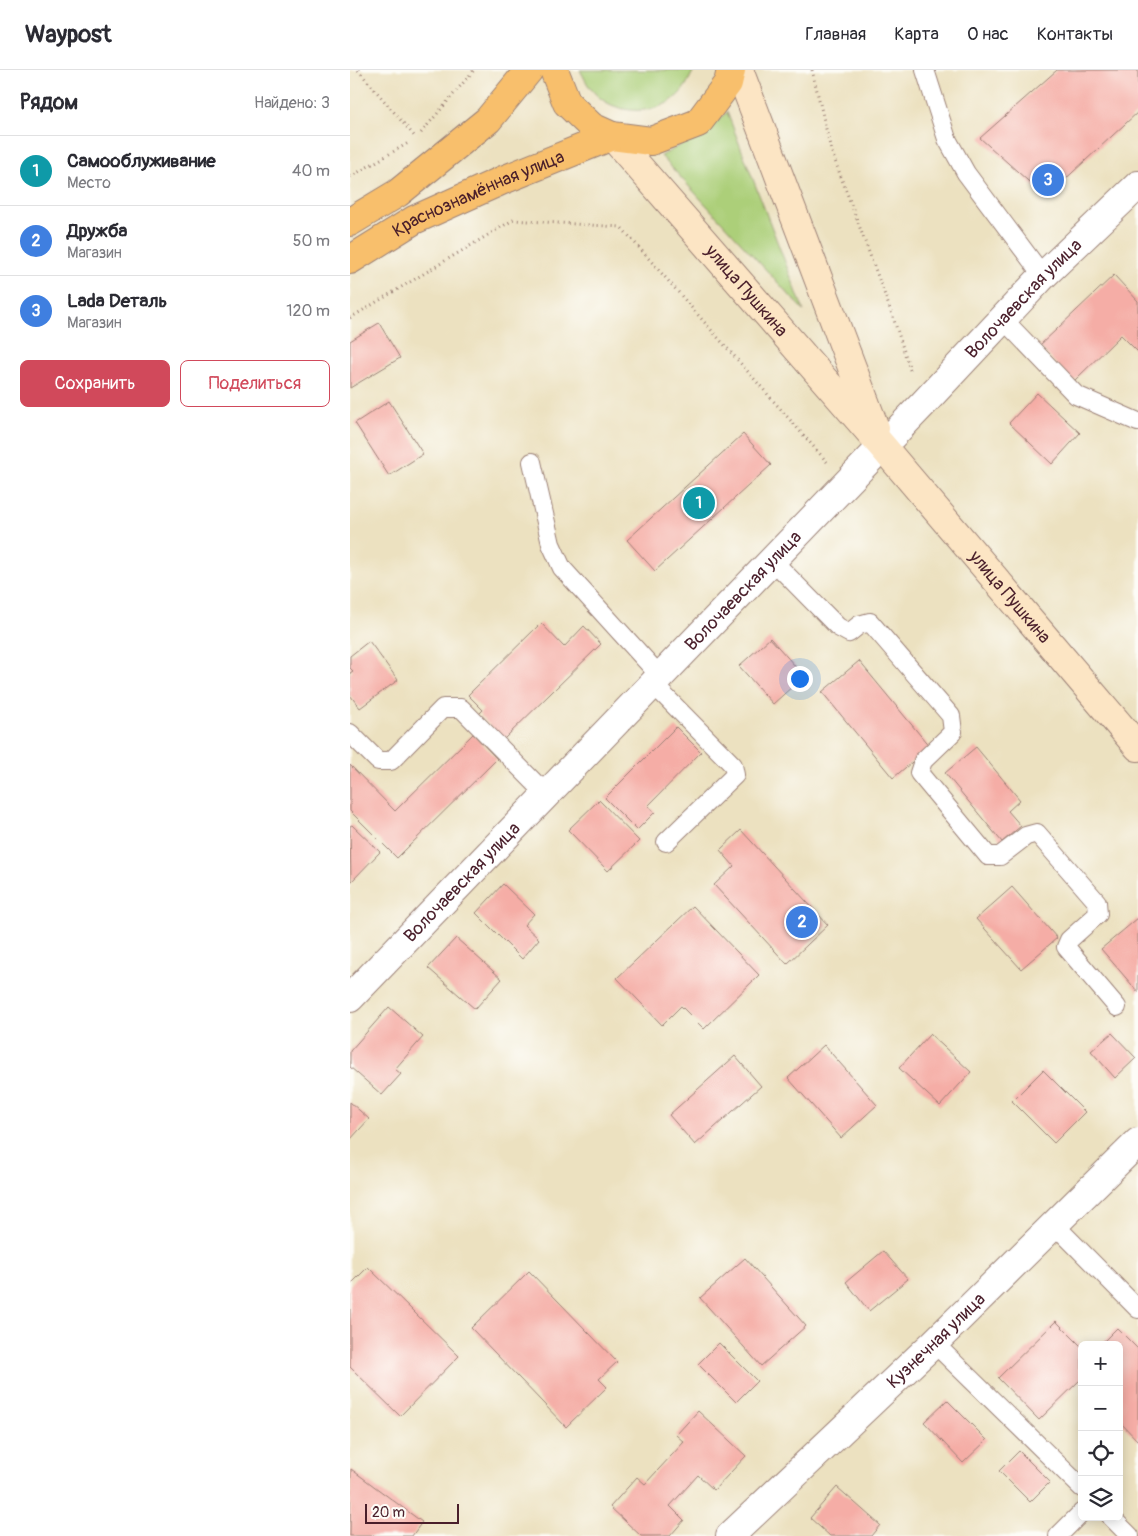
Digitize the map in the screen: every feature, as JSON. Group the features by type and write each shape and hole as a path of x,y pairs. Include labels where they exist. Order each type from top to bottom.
{"highway":[{"name":"Краснознамённая улица","path":"350,222 398,194 488,120 529,70"},
{"path":"554,70 567,102 592,127 612,136 651,141 698,122 728,83 731,70"},
{"name":"Краснознамённая улица","path":"350,260 414,220 502,180 612,136"}],"main road":[{"name":"улица Пушкина","path":"739,70 882,446"},
{"name":"улица Пушкина","path":"612,136 882,446 1138,747"}],"street":[{"name":"Волочаевская улица","path":"350,998 922,405 1002,318 1138,185"},
{"name":"Кузнечная улица","path":"730,1536 934,1343 1138,1142"}],"lane":[{"path":"926,70 947,139 966,173 1043,276"},
{"path":"1002,318 1076,395 1138,422"},
{"path":"532,462 551,544 562,568 656,680 733,765 735,774 666,842"},
{"path":"772,560 838,627 849,633 859,625 870,622 951,716 953,732 923,761 919,773 988,856 1000,856 1026,836 1037,833 1097,902 1098,914 1069,940 1066,947 1117,1006"},
{"path":"350,733 378,761 391,761 443,708 462,708 546,794"},
{"path":"1054,1224 1138,1309"},
{"path":"934,1343 1078,1484"},
{"path":"1058,1536 1078,1516"},
{"path":"1115,1521 1130,1536"}],"path":[{"path":"358,70 416,138"},
{"path":"350,177 416,138 474,70"},
{"path":"812,70 831,150 893,317 906,362 922,405"},
{"path":"350,318 513,220 622,227 846,484"}],"green space":[{"path":"580,70 694,70 684,89 673,100 662,106 637,110 624,109 601,99 589,86"},
{"path":"727,112 804,311 661,156 709,129"}],"building":[{"path":"1057,70 1138,70 1138,112 1046,197 980,138"},
{"path":"1114,275 1138,301 1138,352 1121,335 1073,382 1039,346"},
{"path":"379,323 400,358 350,388 350,341"},
{"path":"1037,393 1080,433 1052,464 1009,423"},
{"path":"389,401 423,454 389,476 355,423"},
{"path":"743,434 771,465 655,571 627,540"},
{"path":"541,623 564,647 584,626 601,644 503,740 479,714 483,710 468,695"},
{"path":"770,638 804,676 773,704 739,666"},
{"path":"369,641 398,680 360,708 350,695 350,673 353,671 350,668 350,656"},
{"path":"859,661 930,747 893,778 822,692"},
{"path":"676,727 701,752 648,806 655,812 637,830 605,798"},
{"path":"473,734 497,759 397,858 350,811 350,765 395,811"},
{"path":"976,747 1020,800 1008,811 1021,826 1002,842 945,773"},
{"path":"599,800 639,841 608,871 568,830"},
{"path":"352,825 380,852 351,882 350,826"},
{"path":"741,830 828,925 787,964 714,885 734,866 720,850"},
{"path":"503,884 534,914 524,925 539,939 522,959 476,913"},
{"path":"1012,887 1057,938 1021,969 976,919"},
{"path":"693,906 759,975 704,1029 681,1006 662,1025 617,978"},
{"path":"1138,918 1138,992 1101,949"},
{"path":"456,938 502,979 475,1009 428,968"},
{"path":"389,1007 423,1037 395,1069 401,1074 382,1095 350,1067 350,1051"},
{"path":"1112,1033 1136,1058 1115,1078 1091,1051"},
{"path":"930,1034 971,1072 940,1106 899,1068"},
{"path":"824,1045 877,1105 841,1138 788,1078"},
{"path":"735,1056 761,1086 695,1145 669,1115"},
{"path":"1043,1070 1085,1112 1054,1143 1012,1101"},
{"path":"350,1102 369,1119 350,1140"},
{"path":"883,1251 908,1279 869,1311 846,1282"},
{"path":"745,1258 806,1326 761,1366 700,1298"},
{"path":"368,1267 459,1356 400,1416 350,1367 350,1285"},
{"path":"529,1271 617,1362 599,1379 607,1387 566,1427 471,1328"},
{"path":"1056,1321 1078,1343 1078,1382 1039,1420 998,1378"},
{"path":"1117,1328 1138,1349 1138,1441 1123,1425 1123,1341 1104,1341"},
{"path":"719,1343 757,1381 736,1402 698,1364"},
{"path":"947,1400 987,1440 963,1463 924,1422"},
{"path":"698,1411 746,1456 714,1490 698,1475 670,1506 684,1520 670,1536 641,1536 610,1507 637,1477 645,1484 684,1442 676,1435"},
{"path":"1019,1451 1050,1482 1030,1502 999,1471"},
{"path":"351,1469 422,1522 412,1536 350,1536"},
{"path":"837,1487 880,1525 871,1536 830,1536 810,1518"}],"place":[{"name":"Lada Dеталь","path":"1048,180"},
{"name":"Самооблуживание","path":"699,503"},
{"name":"Дружба","path":"802,922"}]}
